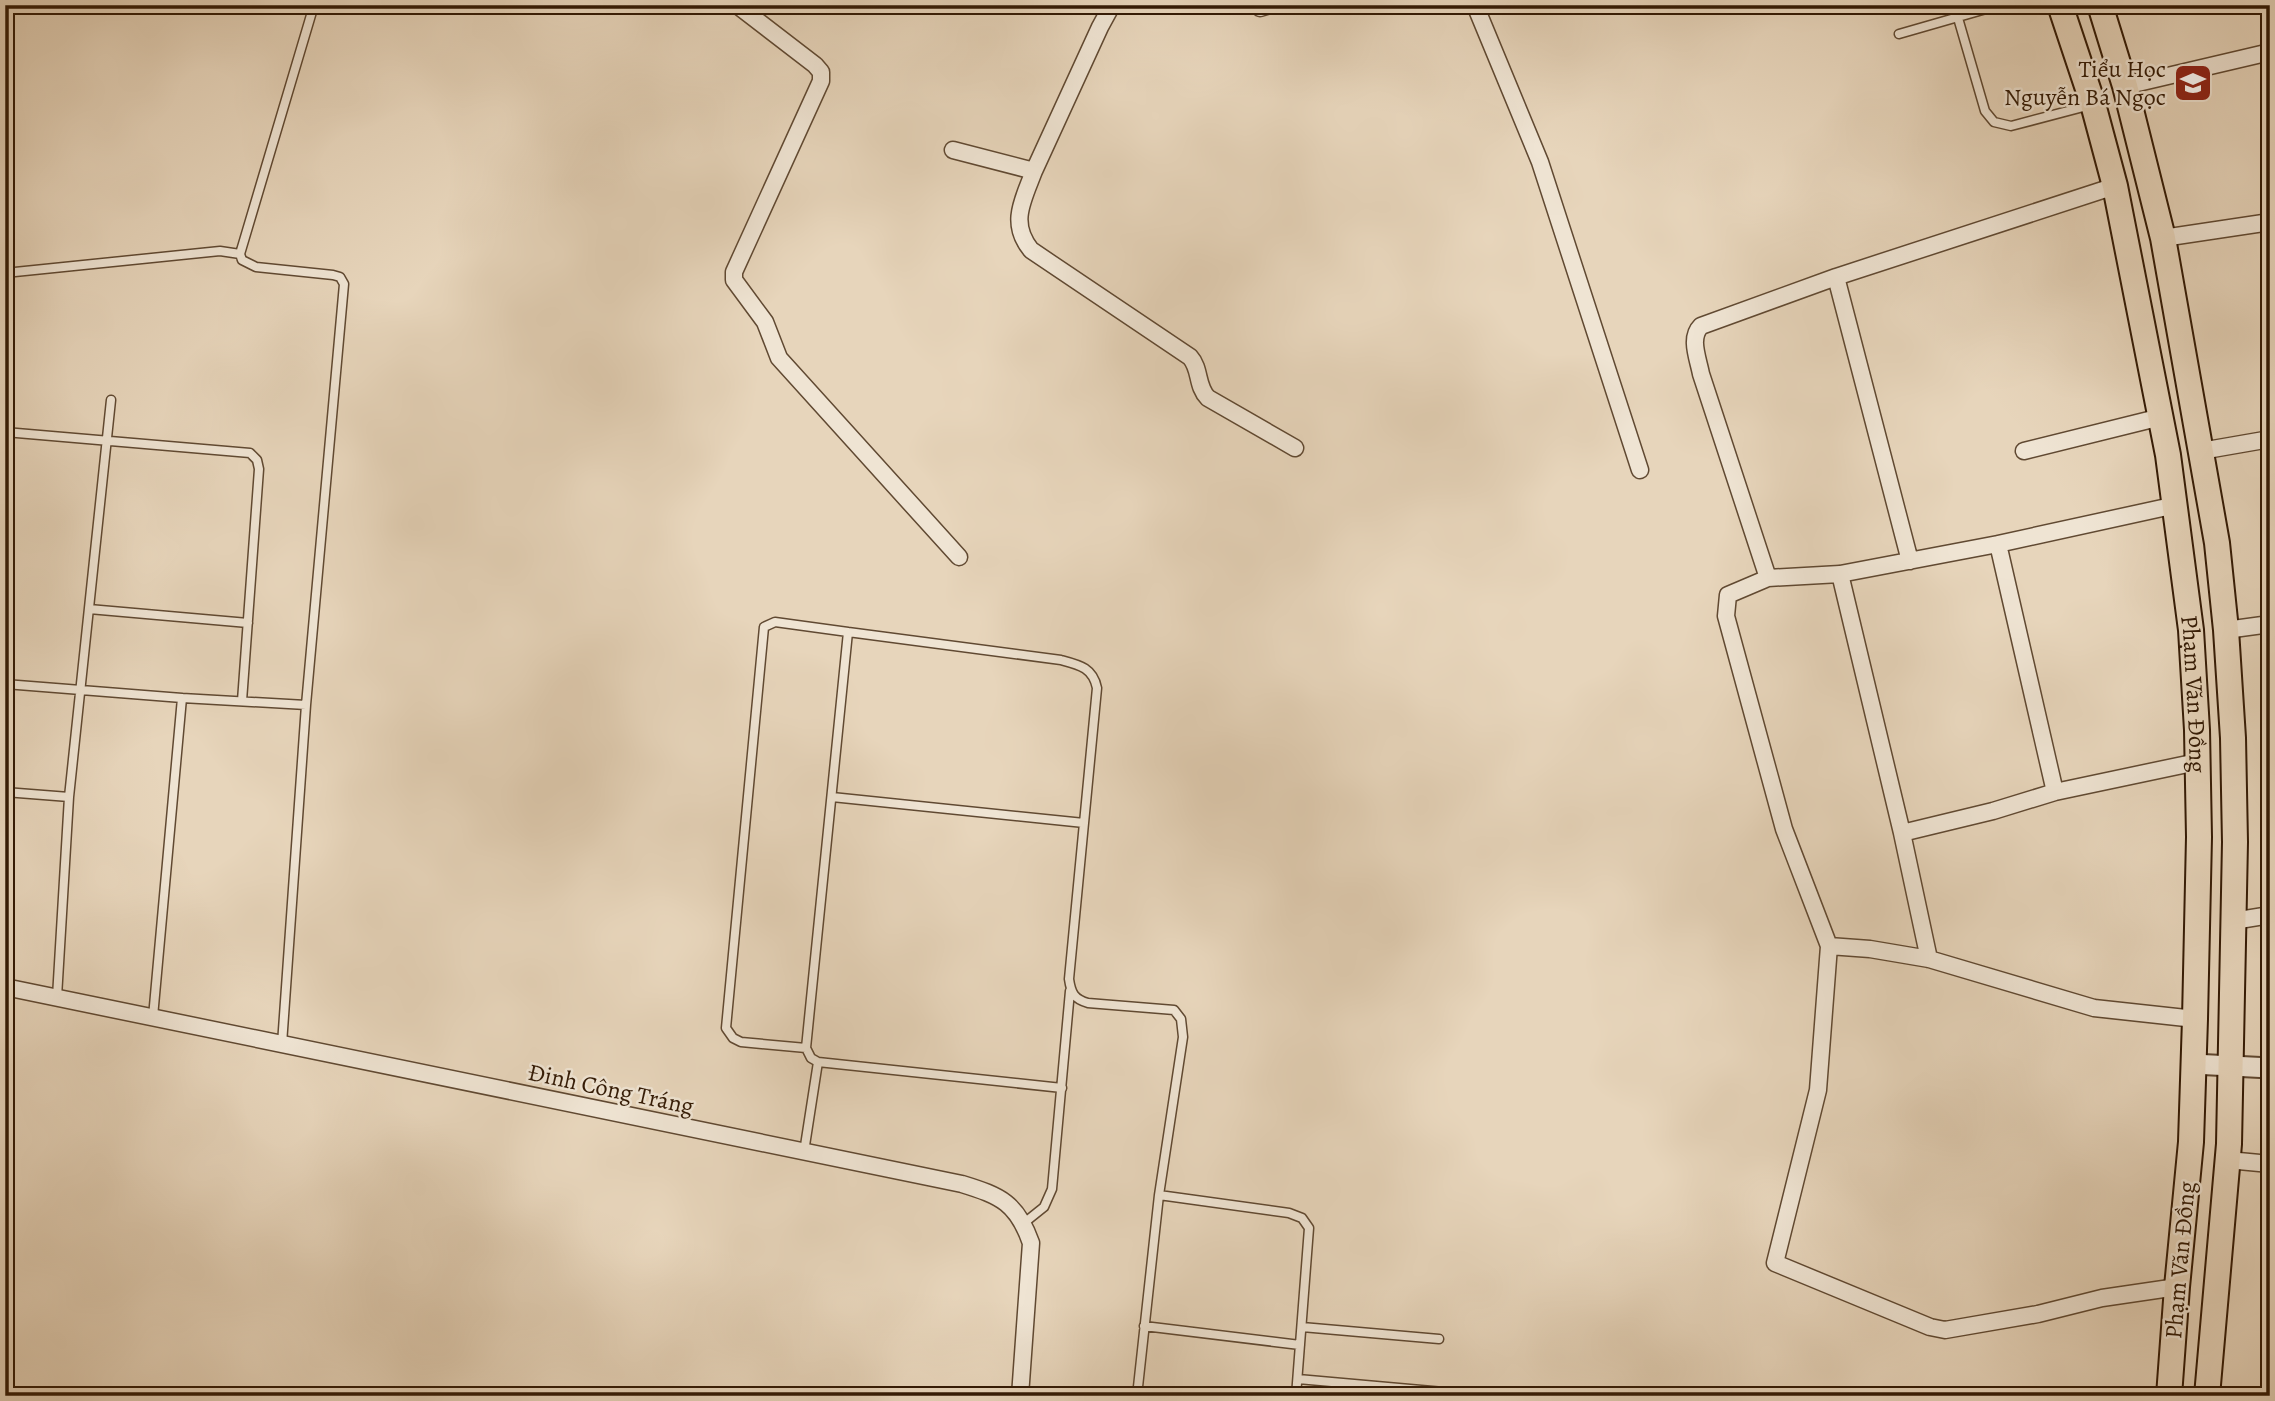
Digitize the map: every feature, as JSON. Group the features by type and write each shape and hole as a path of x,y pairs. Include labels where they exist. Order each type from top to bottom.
{"main road":[{"name":"Phạm Văn Đồng","path":"2060,5 2094,104 2115,186 2161,417 2176,505 2191,630 2199,837 2195,1019 2191,1142 2169,1396"},
{"name":"Phạm Văn Đồng","path":"2100,5 2125,86 2163,238 2217,543 2226,629 2233,738 2231,1066 2228,1160 2209,1395"}],"street":[{"path":"737,5 815,65 821,72 821,81 734,272 734,280 765,322 779,358 959,556"},
{"path":"1112,5 1034,171 1019,219 1022,240 1031,250 1190,357 1196,368 1199,386 1208,398 1295,449"},
{"path":"1475,5 1540,162 1640,470"},
{"path":"2125,86 2270,52"},
{"path":"953,150 1034,171"},
{"path":"1769,578 1702,374 1694,340 1695,332 1701,326 1836,277 2115,186"},
{"path":"2163,238 2270,222"},
{"path":"1836,277 1910,561"},
{"path":"2024,452 2161,417"},
{"path":"2201,451 2270,439"},
{"path":"2176,505 1998,544 1840,574 1769,578 1728,595 1727,616 1784,830 1829,946 1818,1090 1775,1263 1930,1327 1945,1329 2038,1314 2102,1298 2177,1287"},
{"path":"1998,544 2055,792"},
{"path":"1840,574 1902,833 1929,960"},
{"path":"2226,629 2270,624"},
{"path":"1902,833 1993,811 2055,792 2197,762"},
{"path":"2233,921 2270,915"},
{"path":"1829,946 1870,949 1929,960 2094,1008 2195,1019"},
{"name":"Đinh Công Tráng","path":"5,987 962,1184 993,1194 1012,1207 1024,1223"},
{"path":"2193,1064 2270,1068"},
{"path":"2228,1160 2270,1164"},
{"path":"1020,1396 1031,1243 1024,1223"}],"lane":[{"path":"282,1044 306,705 344,284 340,277 333,275 256,267 242,260 240,254 314,5"},
{"path":"1899,34 2000,5"},
{"path":"1958,18 1985,111 1994,122 2011,126 2094,104"},
{"path":"5,273 220,251 240,254"},
{"path":"57,998 69,797 111,400"},
{"path":"5,432 250,453 257,460 260,469 242,702"},
{"path":"89,609 248,623"},
{"path":"806,1048 741,1042 733,1038 726,1028 764,627 775,622 1061,660 1082,666 1091,672 1097,688 1052,1189 1044,1207 1024,1223"},
{"path":"848,632 806,1048 811,1058 818,1062 1062,1088"},
{"path":"5,684 306,705"},
{"path":"153,1017 182,698"},
{"path":"5,792 69,797"},
{"path":"832,797 1084,823"},
{"path":"1070,991 1077,1000 1088,1003 1174,1010 1181,1019 1183,1037 1159,1195 1137,1396"},
{"path":"804,1152 818,1062"},
{"path":"1159,1195 1289,1213 1301,1219 1309,1228 1296,1396"},
{"path":"1144,1326 1300,1345"},
{"path":"1302,1328 1438,1339"},
{"path":"1298,1379 1455,1393 1460,1396"}],"place":[{"name":"Tiểu Học Nguyễn Bá Ngọc","path":"2193,83"}]}
